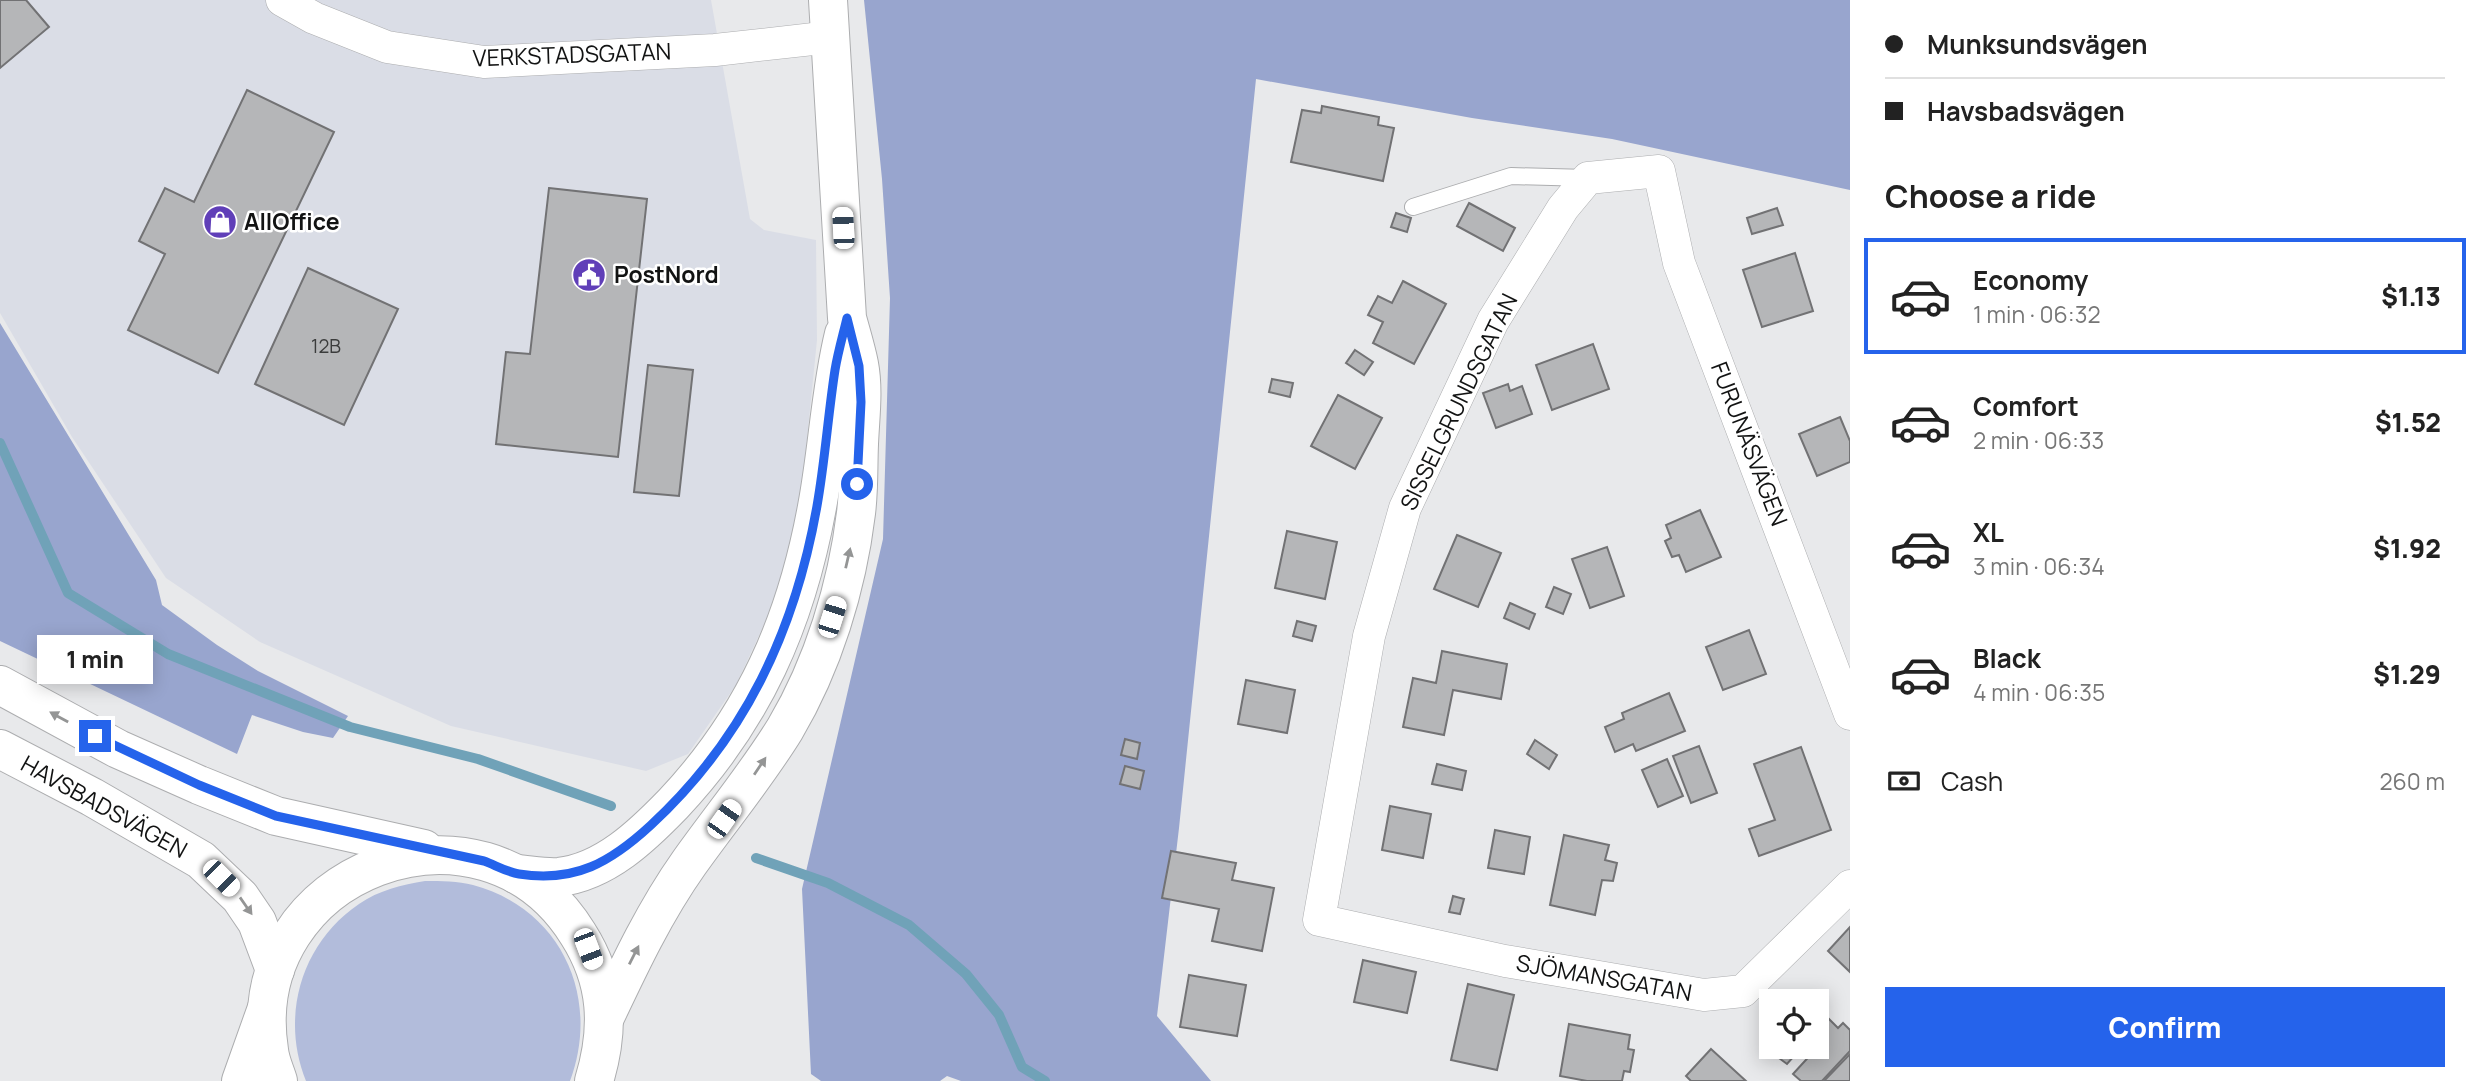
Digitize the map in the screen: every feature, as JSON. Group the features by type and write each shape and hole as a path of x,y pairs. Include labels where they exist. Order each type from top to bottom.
{"street":[{"name":"VERKSTADSGATAN","path":"282,0 314,18 387,47 484,62 715,50 831,37"},
{"path":"602,1058 636,951 689,863 762,764 807,688 840,594 851,549 856,510 861,402 859,366 847,318 828,0"},
{"name":"FURUNÄSVÄGEN","path":"1588,178 1658,171 1679,263 1850,714"},
{"name":"SISSELGRUNDSGATAN","path":"1319,920 1369,636 1405,508 1493,321 1563,208 1588,178"},
{"path":"516,874 559,877 594,867 628,846 697,778 728,738 755,693 778,648 806,560 818,505 835,368 847,318"},
{"path":"0,685 118,749 276,816 484,861 516,874 545,894 576,929 588,949 600,982 602,1058"},
{"name":"HAVSBADSVÄGEN","path":"0,749 92,797 201,860 240,897 257,922 272,988"},
{"path":"242,1081 291,935 314,906 343,882 376,865 412,856 450,855"},
{"name":"SJÖMANSGATAN","path":"1319,920 1505,961 1704,995 1743,991 1850,886"},
{"path":"272,988 269,1051 278,1081"}],"lane":[{"path":"1413,207 1511,176 1588,178"}],"shaded area":[{"path":"0,0 711,0 750,219 764,230 816,240 817,340 795,558 736,685 688,754 646,771 451,726 260,642 166,578 72,437 0,313"},
{"path":"864,0 1850,0 1850,190 1612,139 1472,118 1256,79 1179,828 1157,1016 1211,1081 961,1081 947,1076 940,1081 821,1081 811,1074 802,889 883,539 890,298 882,179"},
{"path":"0,323 156,580 162,605 258,671 348,716 333,738 303,732 252,715 237,754 0,641"},
{"path":"425,881 473,885 504,897 530,914 551,936 566,961 576,989 580,1019 578,1050 570,1081 306,1081 298,1057 295,1032 301,983 310,960 339,920 359,904 399,886"}],"building":[{"path":"0,0 26,0 49,27 0,68"},
{"name":"AllOffice","path":"247,90 334,132 218,373 128,330 165,254 139,241 165,188 194,202"},
{"path":"1322,106 1379,117 1378,125 1394,128 1383,181 1291,162 1302,110 1321,113"},
{"name":"PostNord","path":"549,188 647,199 618,457 496,444 506,352 530,354"},
{"path":"1469,203 1515,228 1503,251 1457,226"},
{"path":"1777,208 1783,225 1752,234 1747,218"},
{"path":"1396,213 1411,218 1407,232 1391,227"},
{"path":"1795,253 1813,311 1762,327 1743,270"},
{"path":"308,268 398,309 344,425 255,384"},
{"path":"1403,281 1446,304 1414,364 1373,343 1383,322 1368,315 1378,296 1392,303"},
{"path":"1593,344 1609,389 1552,410 1536,365"},
{"path":"1355,350 1373,362 1364,375 1346,363"},
{"path":"648,365 693,370 679,496 634,492"},
{"path":"1272,379 1293,383 1290,397 1269,392"},
{"path":"1508,384 1510,391 1522,386 1532,414 1496,428 1483,393"},
{"path":"1338,395 1382,418 1355,469 1311,446"},
{"path":"1840,417 1850,441 1850,462 1817,476 1799,434"},
{"path":"1700,510 1721,557 1686,572 1679,555 1672,557 1665,541 1671,538 1666,525"},
{"path":"1287,531 1337,542 1325,599 1275,588"},
{"path":"1457,535 1501,553 1478,607 1434,589"},
{"path":"1607,547 1624,596 1590,608 1572,559"},
{"path":"1554,587 1571,594 1563,614 1546,607"},
{"path":"1510,603 1535,614 1529,629 1504,618"},
{"path":"1297,621 1316,626 1312,641 1293,636"},
{"path":"1749,630 1766,674 1723,690 1706,647"},
{"path":"1442,651 1507,664 1501,699 1453,690 1444,735 1403,727 1413,678 1436,683"},
{"path":"1246,680 1295,690 1287,733 1238,724"},
{"path":"1669,693 1685,731 1636,751 1633,744 1615,752 1605,727 1624,719 1622,713"},
{"path":"1125,739 1140,743 1137,759 1121,755"},
{"path":"1535,740 1557,755 1549,769 1527,754"},
{"path":"1699,746 1717,793 1691,803 1673,756"},
{"path":"1801,747 1831,830 1759,856 1749,829 1775,820 1754,764"},
{"path":"1667,759 1683,796 1658,807 1642,770"},
{"path":"1437,764 1466,771 1462,790 1432,784"},
{"path":"1125,766 1144,771 1140,789 1120,784"},
{"path":"1390,806 1431,814 1423,858 1382,850"},
{"path":"1495,830 1530,837 1524,874 1488,868"},
{"path":"1564,835 1609,845 1605,860 1617,863 1613,881 1602,880 1595,915 1550,905"},
{"path":"1171,851 1236,863 1232,880 1274,888 1262,951 1212,941 1219,909 1162,898"},
{"path":"1453,896 1464,899 1460,914 1449,912"},
{"path":"1850,927 1850,972 1828,951"},
{"path":"1363,960 1416,972 1407,1013 1354,1002"},
{"path":"1189,975 1246,985 1237,1036 1180,1027"},
{"path":"1468,984 1514,995 1497,1070 1451,1060"},
{"path":"1829,1019 1838,1028 1843,1023 1850,1030 1850,1051 1822,1081 1801,1081 1793,1074 1807,1059 1829,1059"},
{"path":"1569,1024 1630,1035 1628,1049 1634,1050 1630,1072 1624,1071 1622,1081 1587,1081 1560,1076"},
{"path":"1711,1049 1746,1081 1691,1081 1686,1076"},
{"path":"1850,1054 1850,1081 1824,1081"}],"waterway":[{"path":"0,443 68,593 168,654 350,727 478,759 611,806"},
{"path":"756,858 828,883 909,925 966,974 999,1015 1022,1067 1045,1081"}],"place":[{"name":"AllOffice","path":"220,222"},
{"name":"PostNord","path":"589,275"}],"route":[{"path":"95,736 199,785 276,816 484,861 516,874 559,877 594,867 628,846 697,778 728,738 778,648 794,603 818,505 835,368 847,318 859,366 861,402 857,484"}]}
